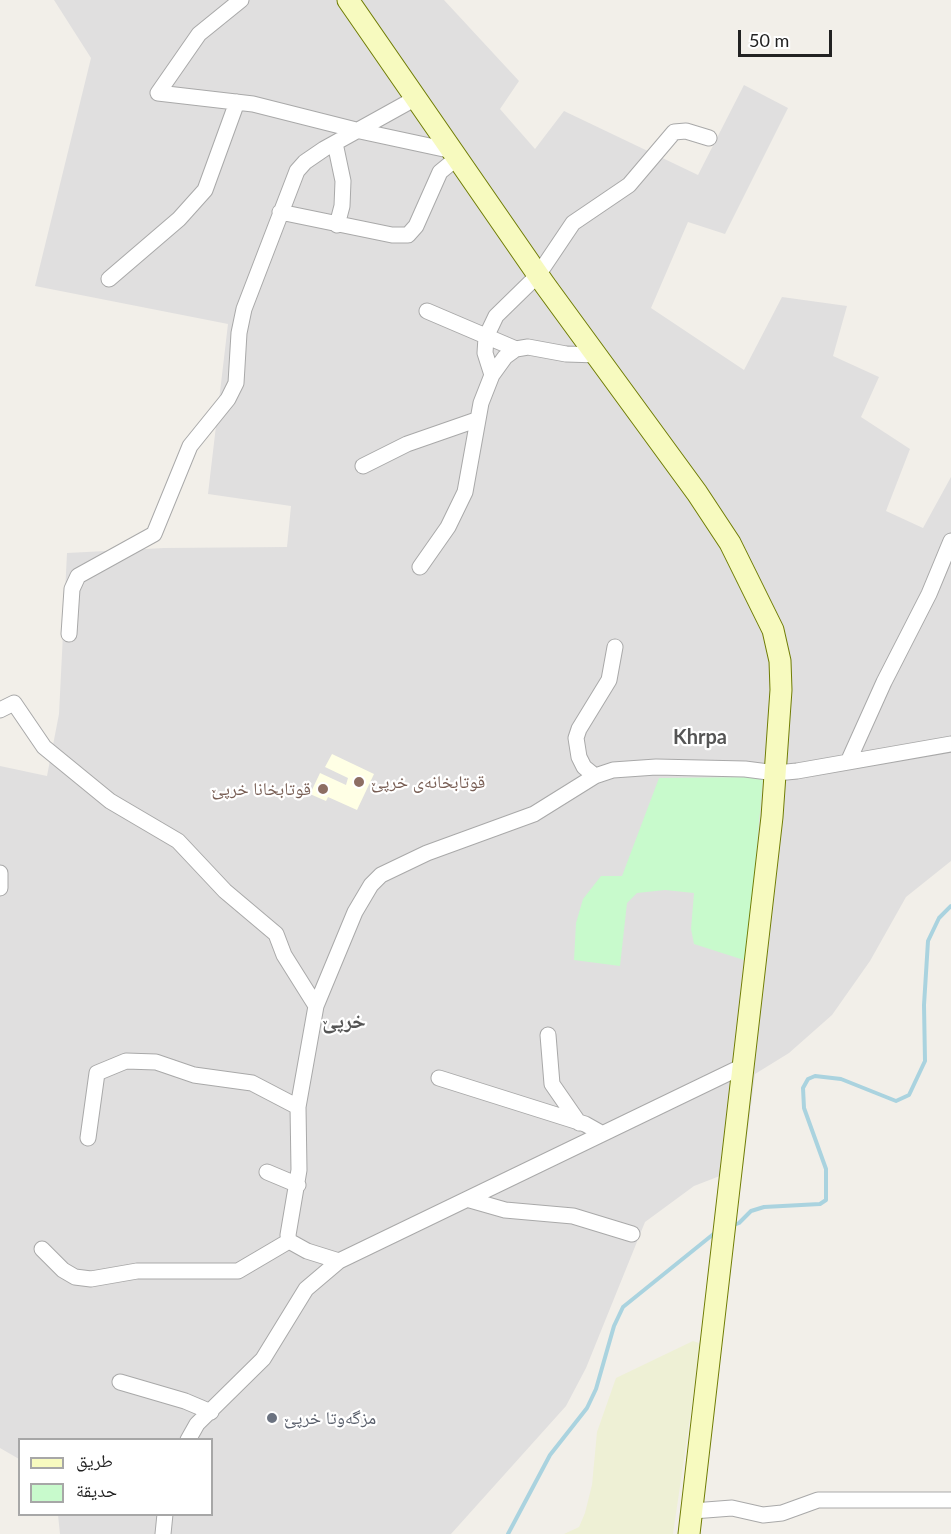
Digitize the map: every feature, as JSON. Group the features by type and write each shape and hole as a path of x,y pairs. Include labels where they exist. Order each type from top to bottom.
{"street":[{"path":"241,0 221,6 158,93 237,102 297,114 455,154"},
{"path":"348,0 538,275 644,417 724,535 774,630 780,661 776,773 764,904 742,1066 725,1245 689,1534"},
{"path":"69,634 72,589 78,576 154,534 190,446 228,399 236,382 239,333 244,309 297,171 305,162 335,143 416,98"},
{"path":"109,279 179,219 205,190 237,102"},
{"path":"492,375 485,353 486,337 496,316 538,275 573,223 629,185 674,132 687,131 709,138"},
{"path":"335,143 343,181 337,225"},
{"path":"280,212 392,235 408,235 416,225 440,172 455,154"},
{"path":"426,310 516,348 539,348 566,354 598,355"},
{"path":"420,567 448,527 465,492 476,420 492,375 516,348"},
{"path":"363,466 406,444 476,420"},
{"path":"848,762 884,682 929,594 951,541"},
{"path":"595,776 584,767 579,757 576,738 579,729 609,680 615,648"},
{"path":"0,710 14,703 44,747 110,801 177,841 225,891 276,934 284,955 316,1006"},
{"path":"289,1241 290,1211 298,1185 298,1107 316,1006 355,912 371,885 381,875 427,853 534,814 595,776 613,770 656,767 776,773 951,744"},
{"path":"0,873 0,888"},
{"path":"548,1035 552,1084 579,1123"},
{"path":"88,1138 97,1073 126,1062 156,1062 194,1075 252,1083 298,1107"},
{"path":"189,1438 197,1424 263,1359 306,1289 339,1261 470,1200 601,1133 742,1066"},
{"path":"439,1078 579,1123 601,1133"},
{"path":"267,1172 298,1185"},
{"path":"470,1200 505,1210 573,1216 632,1234"},
{"path":"42,1250 63,1270 75,1277 91,1279 137,1271 238,1271 289,1241"},
{"path":"289,1241 307,1251 339,1261"},
{"path":"120,1382 185,1401 211,1412"},
{"path":"693,1510 732,1508 763,1515 782,1513 818,1500 951,1500"},
{"path":"163,1534 165,1516"}],"shaded area":[{"path":"54,0 444,0 519,81 500,109 535,149 564,111 698,175 744,85 788,108 725,234 688,222 651,308 744,370 782,297 847,306 833,356 879,377 861,417 910,449 886,511 923,528 951,477 951,861 906,897 870,961 832,1015 789,1053 755,1074 743,1167 694,1186 645,1222 586,1368 566,1406 451,1534 60,1534 58,1516 213,1516 213,1438 18,1438 18,1458 0,1448 0,766 47,776 59,714 67,553 164,548 287,547 291,506 208,494 228,324 35,286 91,58"},
{"name":"قوتابخانەی خرپێ","path":"332,754 374,774 357,810 328,797 326,801 310,794 320,773 346,785 348,778 325,767"},
{"path":"693,1341 699,1343 699,1356 673,1534 564,1534 579,1527 585,1513 592,1485 597,1432 616,1378"}],"green space":[{"path":"763,777 747,961 694,944 691,929 694,893 665,890 637,893 627,903 620,966 574,960 576,923 583,899 601,876 622,876 659,778"}],"waterway":[{"path":"731,1226 739,1223 751,1211 764,1207 820,1204 826,1200 826,1169 804,1108 803,1088 808,1079 815,1076 841,1079 896,1101 909,1095 925,1061 924,1005 928,941 939,918 951,906"},
{"path":"508,1534 550,1455 587,1408 596,1389 614,1326 623,1307 716,1232"}],"place":[{"name":"قوتابخانەی خرپێ","path":"359,782"},
{"name":"قوتابخانا خرپێ","path":"323,789"},
{"name":"مزگەوتا خرپێ","path":"272,1418"}],"district":[{"name":"Khrpa","path":"700,738"},
{"name":"خرپێ","path":"344,1021"}]}
